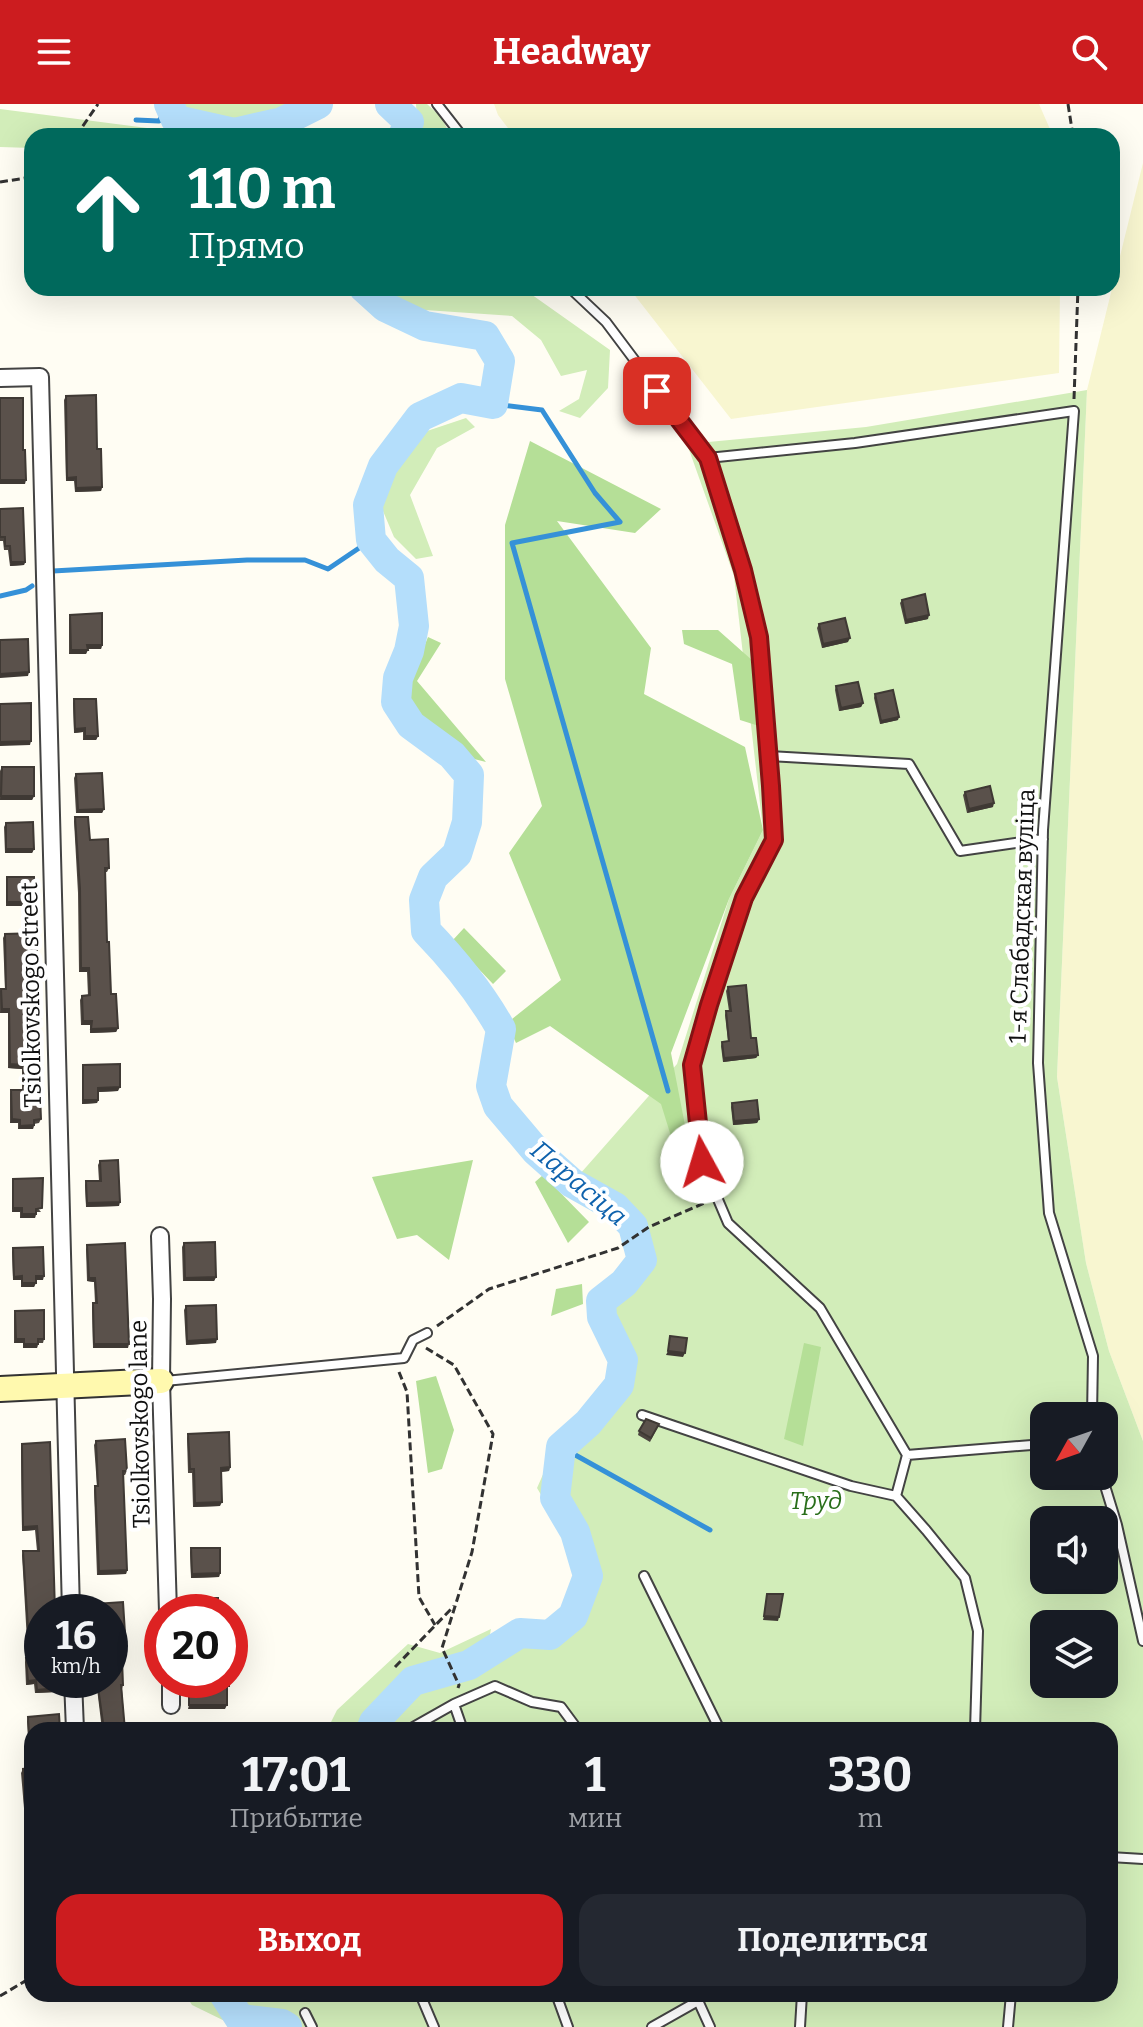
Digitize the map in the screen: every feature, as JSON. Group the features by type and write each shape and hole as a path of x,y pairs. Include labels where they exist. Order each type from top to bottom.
{"street":[{"name":"Tsiolkovskogo street","path":"0,378 40,377 71,1594"},
{"name":"Tsiolkovskogo lane","path":"160,1236 167,1594"},
{"path":"0,1389 161,1381"},
{"path":"74,1698 75,1722"},
{"path":"171,1698 171,1705"}],"lane":[{"path":"437,104 456,128"},
{"path":"578,296 606,322 708,458 743,570 759,637 774,840 744,898 692,1065 702,1162 728,1223 820,1308 907,1455 896,1496"},
{"path":"708,458 855,443 1074,411"},
{"name":"1-я Слабадская вуліца","path":"1074,411 1043,839 1038,1063 1049,1213 1093,1356 1092,1402"},
{"path":"769,756 909,764 960,851 1043,839"},
{"path":"161,1381 404,1358 413,1340 427,1333"},
{"path":"642,1415 851,1486 896,1496 965,1578 978,1631 975,1722"},
{"path":"907,1455 1030,1445"},
{"path":"1106,1490 1143,1641"},
{"path":"644,1576 716,1722"},
{"path":"422,1722 495,1686 532,1702 561,1707 572,1722"},
{"path":"454,1704 460,1722"},
{"path":"1118,1857 1143,1859"},
{"path":"423,2002 434,2027"},
{"path":"559,2002 568,2027"},
{"path":"652,2027 690,2002"},
{"path":"701,2002 710,2027"},
{"path":"800,2027 802,2002"},
{"path":"1008,2027 1010,2002"},
{"path":"305,2013 312,2027"}],"path":[{"path":"82,128 98,104"},
{"path":"1068,104 1072,128"},
{"path":"0,182 24,178"},
{"path":"1074,411 1078,296"},
{"path":"427,1333 489,1289 618,1248 649,1227 717,1197"},
{"path":"413,1340 454,1365 493,1434 472,1552 442,1648 459,1685"},
{"path":"393,1357 407,1392 419,1597 435,1625"},
{"path":"395,1667 456,1603"},
{"path":"0,1996 24,1982"}],"shaded area":[{"path":"494,104 1039,104 1050,128 508,128"},
{"path":"1143,163 1143,1441 1109,1351 1086,1263 1057,1077 1087,390 1110,296 1120,296 1120,256"},
{"path":"635,296 1060,296 1059,373 731,419"}],"green space":[{"path":"177,104 289,104 234,124 176,112"},
{"path":"416,104 427,104 441,117 447,128 418,128"},
{"path":"0,109 147,128 24,128 24,148 0,147"},
{"path":"389,296 534,296 610,350 608,388 580,418 559,411 579,399 587,370 561,376 541,340 512,316 425,310"},
{"name":"Труд","path":"1087,390 1057,1077 1086,1263 1109,1351 1143,1441 1143,2027 287,2027 279,2023 277,2027 237,2027 190,2002 1118,2002 1118,1722 331,1722 337,1710 408,1644 440,1653 491,1629 486,1655 520,1633 550,1635 570,1619 585,1585 569,1542 537,1488 564,1427 603,1405 619,1385 622,1360 602,1317 601,1301 624,1283 642,1259 633,1226 615,1207 572,1183 677,1064 729,899 763,830 734,576 687,444 866,427"},
{"path":"466,418 475,427 437,448 410,495 433,556 416,559 394,537 380,504 403,451 421,433"},
{"path":"530,441 661,509 635,533 557,521 651,648 644,694 745,747 763,830 729,899 671,1053 696,1182 687,1188 661,1104 550,1026 516,1043 507,1023 561,980 509,853 542,806 505,679 505,525"},
{"path":"682,630 718,630 753,661 759,726 740,720 732,664 684,644"},
{"path":"428,637 441,643 417,681 486,762 470,758 403,699"},
{"path":"464,928 506,971 493,984 452,941"},
{"path":"473,1160 449,1260 417,1235 397,1239 372,1177"},
{"path":"543,1175 589,1222 568,1243 535,1182"},
{"path":"582,1284 583,1304 551,1316 556,1289"},
{"path":"804,1343 821,1347 803,1446 784,1439"},
{"path":"436,1376 454,1430 442,1469 428,1473 416,1381"}],"building":[{"path":"96,395 97,449 101,449 102,487 76,488 76,477 67,478 66,396"},
{"path":"0,398 23,398 26,480 0,480"},
{"path":"23,508 25,562 11,562 10,546 5,546 5,537 0,537 0,509"},
{"path":"925,594 929,615 906,620 902,600"},
{"path":"102,613 102,645 87,645 88,650 71,650 70,615"},
{"path":"845,618 850,638 823,644 819,624"},
{"path":"28,639 29,672 0,674 0,640"},
{"path":"858,682 863,703 841,708 836,686"},
{"path":"893,690 899,717 881,721 875,694"},
{"path":"74,699 96,699 98,736 85,736 85,728 75,729"},
{"path":"31,703 31,741 0,742 0,704"},
{"path":"2,767 34,767 34,796 1,796"},
{"path":"102,773 104,809 78,810 76,774"},
{"path":"990,786 994,803 969,809 965,792"},
{"path":"75,817 88,817 90,840 108,839 109,868 105,868 107,942 111,994 116,994 118,1028 91,1029 92,1021 83,1021 82,996 90,995 89,968 81,968"},
{"path":"33,822 34,849 6,849 6,823"},
{"path":"7,877 34,877 35,902 7,902"},
{"path":"37,933 41,1119 34,1120 34,1125 20,1126 20,1120 12,1119 11,1090 24,1090 23,1065 10,1064 9,1009 2,1009 1,989 6,989 5,934"},
{"path":"746,985 751,1038 756,1038 758,1055 724,1058 722,1042 729,1041 726,1011 731,1011 728,987"},
{"path":"120,1064 120,1087 98,1088 98,1100 83,1100 83,1065"},
{"path":"757,1100 759,1119 734,1121 732,1103"},
{"path":"118,1160 120,1202 87,1203 86,1181 101,1181 100,1161"},
{"path":"43,1178 42,1208 36,1209 36,1214 22,1214 22,1208 13,1208 13,1179"},
{"path":"215,1242 216,1277 185,1278 184,1243"},
{"path":"125,1243 129,1344 94,1344 93,1303 97,1303 95,1278 89,1278 87,1245"},
{"path":"43,1247 44,1276 36,1276 36,1283 22,1283 22,1276 14,1277 13,1248"},
{"path":"216,1305 217,1339 187,1341 186,1306"},
{"path":"44,1310 44,1339 38,1339 38,1344 24,1344 24,1339 16,1339 15,1311"},
{"path":"670,1336 687,1338 685,1353 668,1351"},
{"path":"646,1419 659,1424 651,1438 639,1431"},
{"path":"229,1432 230,1467 221,1468 222,1502 195,1503 194,1469 190,1469 188,1434"},
{"path":"125,1439 127,1471 123,1471 127,1570 99,1571 96,1441"},
{"path":"50,1442 54,1594 26,1594 23,1551 39,1551 37,1526 23,1527 22,1444"},
{"path":"191,1548 220,1548 220,1573 192,1574"},
{"path":"767,1594 783,1594 779,1617 764,1616"},
{"path":"100,1698 122,1698 124,1722 103,1722"},
{"path":"189,1698 227,1698 227,1705 189,1705"},
{"path":"59,1714 60,1722 28,1722 28,1717"}],"waterway":[{"path":"136,120 159,121 169,104"},
{"name":"Парасіца","path":"169,104 176,120 212,128"},
{"name":"Парасіца","path":"256,128 282,122 318,104"},
{"name":"Парасіца","path":"390,104 409,122 406,128"},
{"name":"Парасіца","path":"373,296 385,307 425,326 485,336 500,361 493,404 461,398 420,417 383,466 368,505 371,540 387,560 409,578 414,626 409,651 398,678 396,702 411,725 452,755 469,775 467,822 457,854 433,877 424,900 426,931 466,977 501,1029 491,1086 498,1106 536,1151 572,1183 615,1207 633,1226 642,1260 624,1283 601,1301 602,1317 623,1360 619,1385 588,1423 561,1447 555,1498 575,1532 588,1576 573,1616 550,1635 520,1633 469,1665 413,1681 374,1722"},
{"path":"493,404 542,410 595,493 620,522 512,543 668,1091"},
{"path":"53,571 247,560 305,560 328,569 371,540"},
{"path":"0,596 32,586"},
{"path":"561,1447 710,1530"},
{"name":"Парасіца","path":"229,2002 240,2019 287,2027"}],"route":[{"path":"657,391 708,458 743,570 759,637 771,786 774,840 744,898 692,1065 702,1162"}]}
